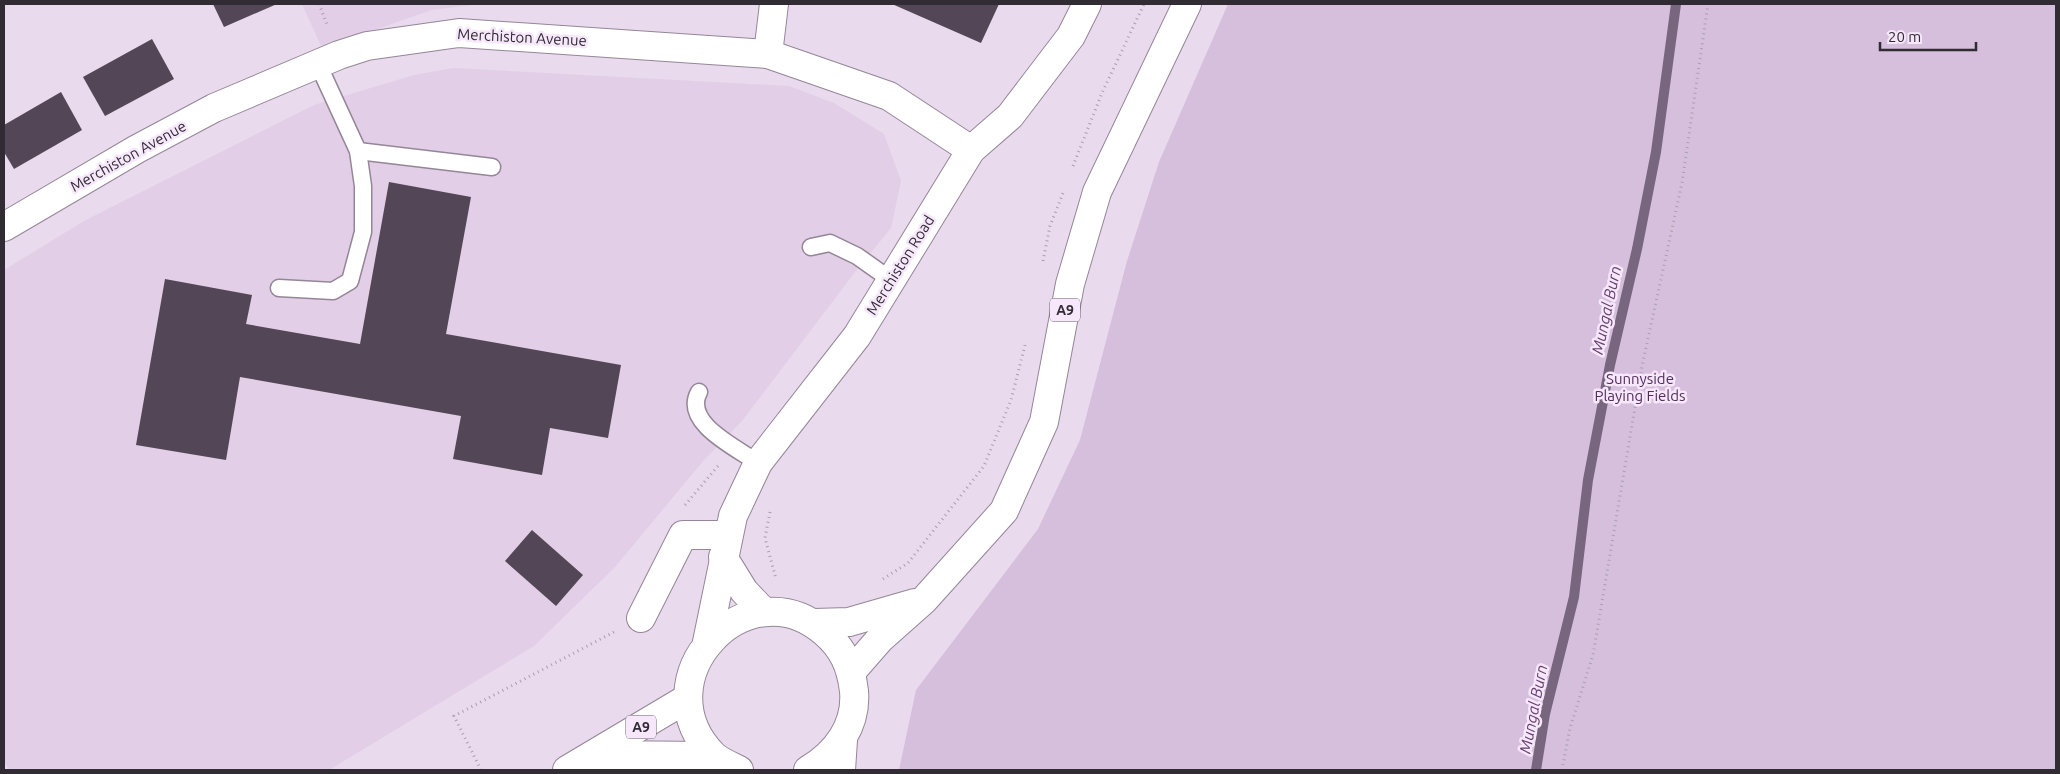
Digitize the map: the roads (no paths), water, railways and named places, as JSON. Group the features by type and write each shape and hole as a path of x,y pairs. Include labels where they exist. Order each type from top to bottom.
{"street":[{"path":"768,54 774,4"},
{"name":"Merchiston Road","path":"707,642 733,516 758,462 856,336 971,150 1010,116 1071,36 1087,4"},
{"name":"A9","path":"852,671 880,639 924,600 1004,511 1044,422 1070,284 1097,192 1188,4"},
{"name":"Merchiston Avenue","path":"4,227 137,149 214,108 366,46 459,33 768,54 889,96 971,150"},
{"path":"641,618 683,535 726,546 744,591 764,612"},
{"path":"814,623 849,622 924,600"},
{"path":"739,770 714,756 695,729 688,698 692,668 707,642 733,621 764,612 790,614 814,623 838,644 852,671 855,706 843,740 841,770"},
{"name":"A9","path":"567,770 688,698"},
{"path":"808,770 826,760 843,740"},
{"name":"A9","path":"593,755 714,756"}],"lane":[{"path":"279,288 332,291 350,280 363,232 364,186 358,151 318,64"},
{"path":"358,151 492,167"},
{"path":"811,247 830,243 858,256 891,280"},
{"path":"700,392 695,400 697,414 710,431 758,462"}],"waterway":[{"name":"Mungal Burn","path":"1536,770 1545,714 1574,597 1588,480 1610,365 1637,249 1656,152 1676,4"}],"park label":[{"name":"Sunnyside Playing Fields","path":"1640,386"}]}
